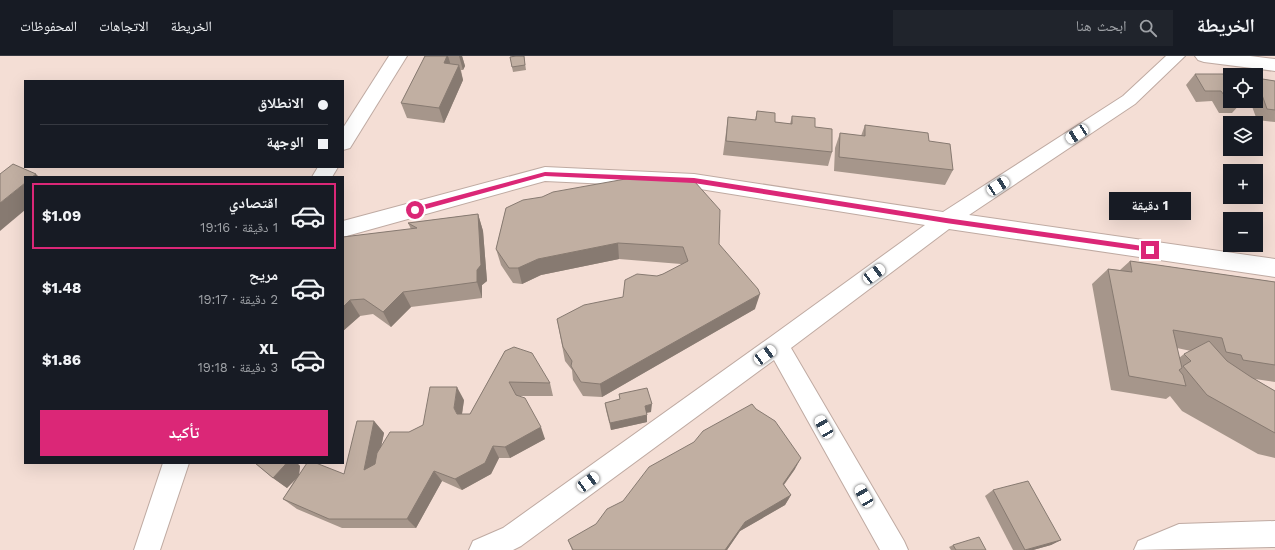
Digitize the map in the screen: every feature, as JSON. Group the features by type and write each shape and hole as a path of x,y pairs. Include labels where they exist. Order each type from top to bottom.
{"street":[{"path":"344,141 398,56"},
{"path":"482,550 512,537 777,346 946,220 1129,100 1176,56"},
{"path":"1204,56 1275,65"},
{"path":"344,229 545,174 694,181 946,220 1275,268"},
{"path":"777,346 895,550"},
{"path":"148,550 176,464"},
{"path":"1147,550 1179,537 1275,534"}],"building":[{"path":"425,56 447,56 444,63 459,65 439,108 401,103"},
{"path":"524,56 525,65 512,67 510,57"},
{"path":"1195,74 1223,74 1223,94 1221,91 1205,91"},
{"path":"1263,79 1275,81 1275,110 1267,109 1263,98"},
{"path":"757,111 775,113 775,122 792,124 792,116 815,118 815,127 832,129 832,152 726,141 728,117 756,120"},
{"path":"865,125 928,133 929,141 950,144 953,170 839,157 840,133 865,136"},
{"path":"13,164 36,174 33,176 24,176 24,184 0,203 0,174"},
{"path":"631,178 695,182 720,210 719,244 758,289 760,294 600,384 581,382 571,366 572,361 563,347 557,319 584,305 623,297 625,280 637,274 657,276 688,261 683,247 618,243 538,259 518,268 509,268 496,249 506,208 523,200 542,197 553,192"},
{"path":"478,214 481,265 477,270 477,282 403,292 383,312 364,299 350,300 344,306 344,237 417,228 408,223"},
{"path":"1130,261 1275,282 1275,365 1243,360 1241,355 1226,352 1222,338 1173,330 1182,368 1179,370 1183,375 1186,386 1129,376 1108,269 1132,272"},
{"path":"1209,341 1227,361 1275,391 1275,433 1207,395 1183,366 1191,361 1184,354"},
{"path":"514,347 532,353 550,383 509,382 516,395 525,398 541,427 505,447 493,446 485,463 455,479 434,471 407,519 329,519 283,499 306,464 319,464 344,474 357,421 374,421 364,470 375,464 377,453 390,432 409,432 423,425 430,387 457,387 454,408 457,414 470,414 505,351"},
{"path":"647,388 652,404 645,406 647,415 610,423 605,403 620,399 619,394"},
{"path":"752,404 756,409 775,421 801,458 783,484 791,495 745,522 725,550 573,550 568,540 596,524 607,509 623,501 649,467 694,442 703,431"},
{"path":"256,464 286,464 273,478"},
{"path":"1028,481 1061,540 1025,550 993,490"},
{"path":"979,537 986,550 956,550 953,545"}],"route":[{"path":"415,210 545,174 694,181 1150,250"}]}
